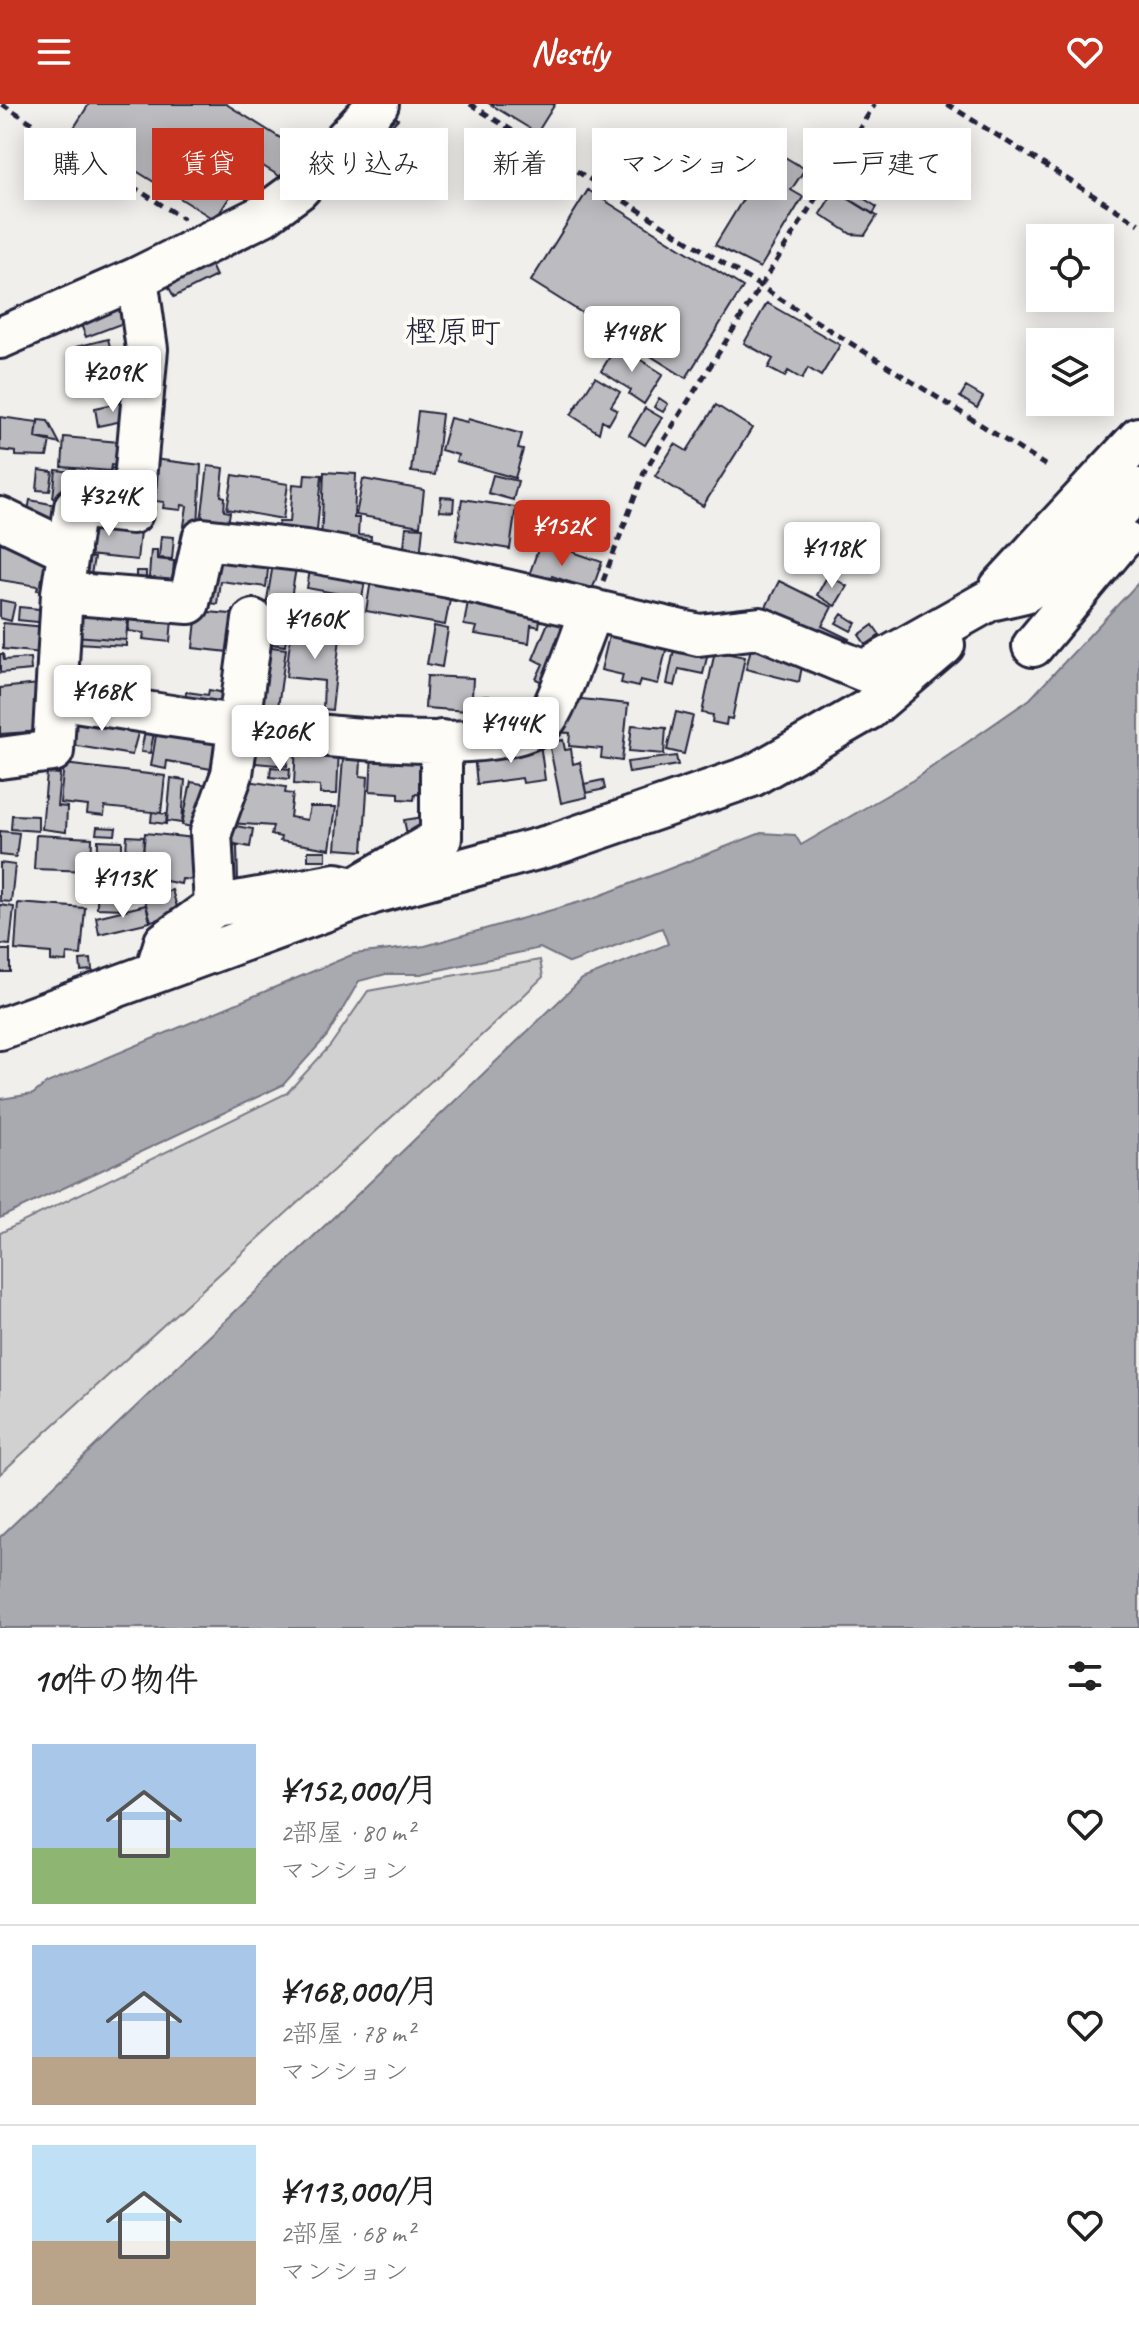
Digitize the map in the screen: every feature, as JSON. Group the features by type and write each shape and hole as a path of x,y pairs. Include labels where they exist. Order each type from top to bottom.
{"street":[{"path":"0,338 137,278 264,215 298,190 378,104"},
{"path":"0,758 53,751 62,593 75,507 132,513 147,349 137,278"},
{"path":"0,1029 364,891 552,845 752,776 869,709 935,654 990,600 1139,438"},
{"path":"62,593 189,603 203,539 307,551 592,609 699,635 760,628 864,671 990,600 1025,592 1059,567 1139,489"},
{"path":"0,518 69,551"},
{"path":"1033,646 1139,519"},
{"path":"56,698 236,725 441,741 488,740 522,734 546,719 592,609"},
{"path":"215,906 211,832 232,774 236,725 253,620"},
{"path":"156,971 165,942 215,906 336,884 364,891 441,838 441,741"}],"path":[{"path":"2,104 188,221"},
{"path":"470,104 1048,467"},
{"path":"592,609 645,470 875,104"},
{"path":"947,104 1139,224"}],"shaded area":[{"path":"1139,582 1139,1628 0,1628 0,1537 582,979 668,944 662,928 570,963 540,948 421,974 386,974 359,981 327,1036 283,1085 0,1218 0,1099 33,1094 47,1083 354,954 425,946 594,898 761,833 795,835 801,845 913,780 1030,699"},
{"path":"540,960 543,977 496,1022 0,1474 0,1233 287,1093 330,1046 368,991"}],"building":[{"path":"89,104 226,104 280,138 280,176 264,167 264,128 152,128 152,181 136,171 136,128 74,128"},
{"path":"490,104 555,104 540,128 529,128"},
{"path":"387,108 398,119 389,128 368,128"},
{"path":"787,158 803,168 791,190 803,197 760,268 715,245 742,200 787,200"},
{"path":"588,190 592,193 592,200 604,200 743,287 686,378 531,281"},
{"path":"183,200 228,200 215,220"},
{"path":"829,200 851,200 877,216 865,235 851,234 820,214"},
{"path":"850,200 866,200 877,207 873,214"},
{"path":"208,259 216,276 174,297 165,280"},
{"path":"127,301 134,319 86,337 79,320"},
{"path":"767,303 840,345 821,376 808,368 802,379 788,371 785,377 768,368 773,359 744,343"},
{"path":"108,339 113,358 81,367 76,347"},
{"path":"617,345 663,374 644,404 629,394 631,390 601,371"},
{"path":"132,362 134,371 117,376 115,366"},
{"path":"110,363 114,377 87,383 84,370"},
{"path":"595,377 620,392 611,406 617,410 609,424 602,420 599,433 571,415"},
{"path":"966,387 983,397 977,408 960,397"},
{"path":"659,398 668,404 663,412 654,407"},
{"path":"128,401 132,419 98,426 95,408"},
{"path":"716,405 752,428 703,506 655,476 675,444 687,451"},
{"path":"645,408 662,418 645,445 629,435"},
{"path":"418,411 442,414 435,475 411,472"},
{"path":"0,417 38,422 36,438 50,440 47,457 16,456 16,452 0,450"},
{"path":"450,418 467,422 468,419 522,434 518,449 523,450 515,478 456,461 458,455 441,450"},
{"path":"38,420 48,421 60,444 36,438"},
{"path":"64,437 130,443 128,467 111,465 110,471 62,467"},
{"path":"145,458 201,465 198,528 184,526 187,506 182,505 181,510 163,508 164,502 140,499"},
{"path":"208,466 224,468 221,496 225,497 224,511 230,512 227,531 200,529"},
{"path":"111,468 129,469 123,503 106,501"},
{"path":"39,470 53,472 50,491 37,490"},
{"path":"56,470 73,472 71,500 53,498"},
{"path":"324,472 356,474 354,518 359,518 358,535 371,536 370,547 321,544"},
{"path":"305,474 322,475 316,541 278,537 279,522 290,522 293,484 304,485"},
{"path":"233,475 288,484 283,519 227,509"},
{"path":"493,475 518,481 513,500 488,493"},
{"path":"363,479 424,490 420,526 356,515"},
{"path":"441,497 454,498 453,512 440,511"},
{"path":"462,499 516,507 510,549 456,540"},
{"path":"30,500 66,507 50,527 26,522"},
{"path":"81,515 141,522 137,560 77,554"},
{"path":"406,527 423,528 420,557 404,547"},
{"path":"552,532 576,539 574,547 550,540"},
{"path":"161,536 174,537 172,559 159,558"},
{"path":"541,541 602,562 592,590 552,576 546,591 526,584"},
{"path":"0,543 56,551 50,592 37,590 38,586 0,580"},
{"path":"222,546 270,552 266,587 220,581 217,604 198,602"},
{"path":"151,550 157,550 157,559 174,561 173,574 185,575 183,594 148,591"},
{"path":"275,552 298,556 289,610 266,606"},
{"path":"72,555 94,558 90,580 69,578"},
{"path":"312,558 367,569 362,598 307,588"},
{"path":"136,571 146,571 146,588 136,588"},
{"path":"828,575 847,586 835,606 817,595"},
{"path":"371,580 452,589 445,625 366,611"},
{"path":"779,581 832,607 822,626 849,639 842,652 763,613"},
{"path":"305,597 331,602 329,614 303,610"},
{"path":"64,598 129,603 126,640 62,635"},
{"path":"0,600 15,603 11,621 0,618"},
{"path":"468,601 541,613 539,627 531,625 529,643 475,634 477,627 464,625"},
{"path":"131,604 173,609 170,642 143,639 144,633 128,631"},
{"path":"19,607 49,610 47,623 18,620"},
{"path":"197,611 241,615 226,680 228,652 193,648"},
{"path":"552,613 572,622 546,684 536,679 543,664 533,659"},
{"path":"842,614 856,623 851,631 836,623"},
{"path":"262,615 289,620 285,646 258,642"},
{"path":"3,623 45,627 42,653 3,649"},
{"path":"873,625 880,635 866,645 859,635"},
{"path":"434,626 448,629 442,667 427,664"},
{"path":"291,631 340,637 332,710 323,709 324,681 286,677"},
{"path":"610,632 667,646 658,684 640,680 638,687 621,683 623,675 601,670"},
{"path":"62,635 126,640 126,646 61,642"},
{"path":"752,644 804,656 799,682 746,669"},
{"path":"258,645 286,649 276,722 247,717"},
{"path":"675,645 708,653 703,674 679,669 675,686 667,684"},
{"path":"715,651 745,657 732,719 727,718 726,725 712,722 713,715 702,713"},
{"path":"0,654 3,654 4,660 30,658 31,670 0,673"},
{"path":"427,676 473,678 472,697 489,696 491,729 469,731 468,711 425,708"},
{"path":"39,684 43,731 0,734 0,688"},
{"path":"209,690 236,695 218,713 184,708 186,692 208,695"},
{"path":"572,698 628,704 622,761 601,758 602,749 569,746 570,733 554,732"},
{"path":"676,712 693,716 684,754 667,750"},
{"path":"70,713 141,722 132,755 65,744"},
{"path":"158,723 228,735 222,771 167,761 166,769 151,766"},
{"path":"632,725 666,728 664,754 629,751"},
{"path":"145,731 154,733 150,753 141,752"},
{"path":"248,739 289,744 287,766 245,762"},
{"path":"563,740 565,750 571,749 573,764 580,762 587,797 561,803 549,743"},
{"path":"540,743 545,780 523,783 522,778 477,784 474,755"},
{"path":"296,745 339,747 337,794 320,794 320,786 294,784"},
{"path":"344,746 362,747 360,776 368,777 363,851 336,849"},
{"path":"372,751 427,754 432,795 415,794 414,800 399,799 399,793 370,791"},
{"path":"676,756 678,765 629,773 627,762"},
{"path":"64,764 165,776 161,813 105,807 104,816 87,814 88,806 60,803"},
{"path":"271,767 290,769 289,779 270,777"},
{"path":"47,773 60,774 57,806 67,807 66,832 42,829"},
{"path":"171,778 185,780 182,823 167,821"},
{"path":"236,779 286,787 285,793 293,794 290,817 307,820 310,807 336,807 330,849 280,841 281,837 271,835 273,826 230,823"},
{"path":"603,780 605,789 586,793 584,784"},
{"path":"191,782 219,787 207,830 182,825"},
{"path":"152,812 167,814 166,824 151,822"},
{"path":"12,815 38,816 38,831 11,829"},
{"path":"424,817 427,837 408,839 404,820"},
{"path":"224,824 253,829 250,847 220,841"},
{"path":"97,827 116,828 115,835 96,834"},
{"path":"0,831 19,833 16,857 0,855"},
{"path":"145,833 205,839 201,880 182,879 181,884 141,876"},
{"path":"36,835 92,838 91,871 34,869"},
{"path":"127,836 144,837 142,869 125,868"},
{"path":"98,840 122,841 122,872 130,873 129,902 125,902 125,909 97,908"},
{"path":"237,846 238,881 220,882 219,847"},
{"path":"308,851 326,851 326,860 308,860"},
{"path":"0,863 15,865 11,902 0,901"},
{"path":"172,890 179,914 151,921 144,898"},
{"path":"18,903 85,908 81,955 67,954 66,962 51,961 51,953 15,950"},
{"path":"0,905 14,907 10,945 0,944"},
{"path":"146,905 150,922 99,934 96,917"},
{"path":"0,950 10,950 10,972 0,972"},
{"path":"91,959 92,970 81,971 80,960"}],"district":[{"name":"樫原町","path":"453,331"}]}
